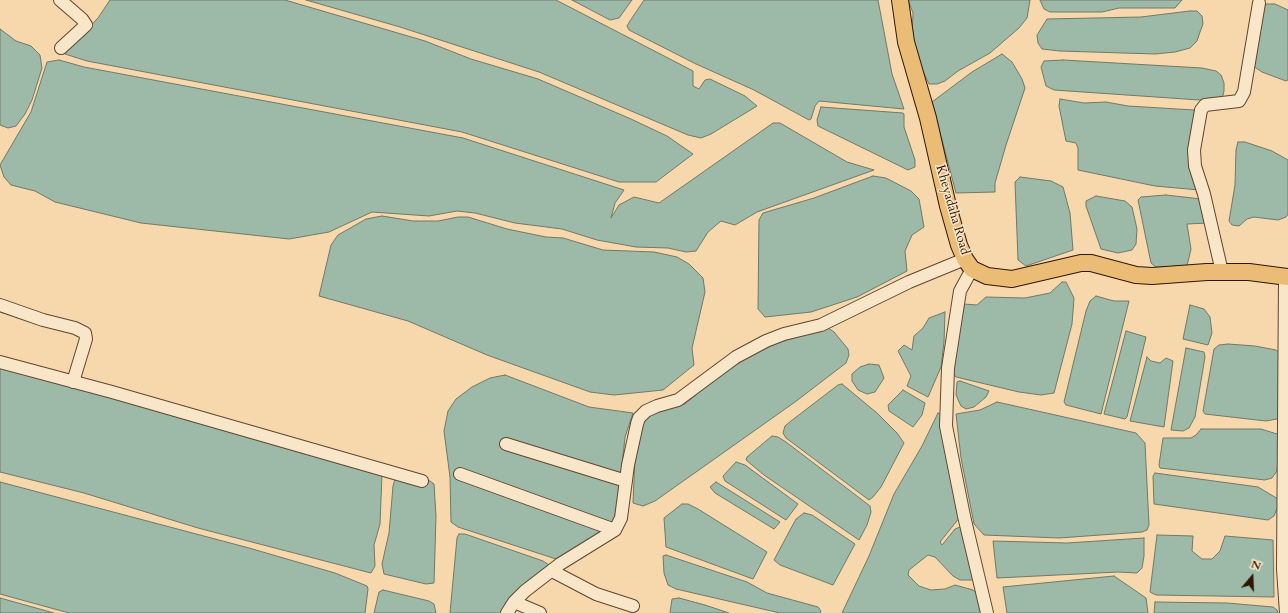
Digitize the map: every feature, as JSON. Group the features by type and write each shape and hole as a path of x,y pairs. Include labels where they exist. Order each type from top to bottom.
{"main road":[{"name":"Kheyadaha Road","path":"900,0 906,42 928,118 952,219 962,269 986,276 1012,279 1081,263 1091,263 1136,275 1152,276 1249,272 1286,277"}],"street":[{"path":"60,0 82,19 86,25 61,48"},
{"path":"1222,272 1204,194 1194,166 1194,150 1201,110 1205,105 1235,102 1242,98 1259,4"},
{"path":"507,613 514,602 525,591 552,571 615,530 621,518 637,424 639,418 646,411 678,400 736,357 766,341 784,334 821,325 864,306 903,285 962,269 948,368 946,426 964,516 987,613"},
{"path":"1286,277 1283,569 1286,613"},
{"path":"0,304 43,320 75,328 85,333 86,339 73,382"},
{"path":"0,362 422,481"},
{"path":"506,444 626,482"},
{"path":"460,474 615,530"},
{"path":"552,571 596,594 633,606"},
{"path":"514,602 540,613"}],"shaded area":[{"path":"110,0 285,0 425,41 471,59 538,79 667,136 693,154 656,182 619,182 462,132 87,61 65,54 67,50 98,18"},
{"path":"306,0 556,0 693,71 693,86 699,89 705,80 710,79 745,96 757,106 711,134 701,138 688,135 539,72 400,27"},
{"path":"572,0 632,0 619,18 610,20"},
{"path":"644,0 878,0 892,74 904,109 819,101 815,106 811,119 809,120 754,90 696,64 629,30 627,26"},
{"path":"908,0 1030,0 1027,18 1019,28 990,53 958,71 945,81 937,84 929,84 920,65 912,36 913,13"},
{"path":"1040,0 1182,0 1175,8 1119,8 1102,12 1050,12 1044,9"},
{"path":"1267,4 1275,4 1288,10 1288,80 1286,81 1262,72 1250,64 1263,7"},
{"path":"1197,11 1202,16 1203,24 1197,41 1190,48 1175,52 1155,54 1060,51 1042,49 1038,43 1037,35 1047,19 1141,17"},
{"path":"0,29 16,41 31,46 40,55 42,68 32,100 25,114 16,126 8,128 0,125"},
{"path":"1002,54 1012,62 1022,79 1025,88 995,183 995,192 956,193 932,102 972,72"},
{"path":"59,60 84,67 463,138 624,190 615,203 611,218 619,205 634,197 659,203 773,123 780,123 847,162 874,170 757,212 735,225 721,221 708,232 696,251 686,252 668,248 636,247 597,240 562,229 515,223 475,213 457,211 429,216 372,212 329,232 289,239 141,223 55,202 35,191 11,185 4,177 0,165 31,112 47,62"},
{"path":"1063,60 1202,68 1216,71 1221,75 1224,83 1224,91 1222,99 1214,101 1054,90 1046,86 1041,67 1044,61"},
{"path":"1060,99 1084,103 1106,102 1128,106 1194,110 1201,114 1191,146 1199,190 1155,186 1078,170 1078,148 1076,143 1066,141 1059,106"},
{"path":"821,107 903,113 904,127 915,160 915,167 908,170 818,126 817,120"},
{"path":"1238,142 1245,142 1272,151 1288,160 1288,214 1286,217 1278,220 1254,217 1247,219 1239,226 1232,225 1229,221 1235,185 1236,150"},
{"path":"873,176 886,178 911,191 919,199 924,227 912,235 905,251 907,271 857,297 811,312 765,317 758,309 759,220 763,213 814,198"},
{"path":"1020,177 1051,181 1063,187 1070,213 1073,250 1026,266 1018,260 1015,182"},
{"path":"1166,195 1201,199 1212,205 1214,210 1213,218 1208,223 1187,224 1191,249 1187,266 1156,267 1151,263 1138,200 1141,197"},
{"path":"1096,196 1125,201 1132,207 1137,229 1136,244 1132,250 1118,253 1101,249 1086,206 1086,201"},
{"path":"382,216 413,221 438,221 458,217 468,217 507,229 546,237 563,238 603,250 654,252 677,257 689,264 703,278 705,292 692,348 694,365 663,390 614,395 590,392 487,355 408,321 319,296 331,245 338,235 366,219"},
{"path":"1062,282 1066,282 1074,298 1072,324 1054,393 1041,395 1019,392 956,377 953,373 964,304 977,305 986,297 1025,298 1050,293"},
{"path":"1096,296 1114,301 1129,301 1101,414 1066,405 1064,402 1086,311 1090,301"},
{"path":"1190,305 1204,309 1210,317 1212,333 1208,345 1183,339"},
{"path":"945,312 941,367 928,397 907,386 911,376 898,351 904,345 912,350 914,336 923,328 929,318"},
{"path":"828,328 834,332 848,349 849,355 846,363 795,402 655,501 643,506 633,503 635,457 641,427 649,414 662,409 685,404 718,376 758,351 780,342"},
{"path":"1126,331 1146,337 1127,417 1125,419 1104,414"},
{"path":"1228,344 1255,346 1276,350 1283,356 1282,413 1277,419 1266,421 1205,414 1203,411 1214,349 1219,345"},
{"path":"1186,348 1204,352 1205,357 1195,417 1189,428 1183,431 1171,430"},
{"path":"1147,357 1151,361 1160,363 1166,358 1173,361 1164,427 1130,421"},
{"path":"869,364 879,365 884,378 875,392 867,394 858,390 852,381 852,374 860,367"},
{"path":"0,365 382,474 380,524 374,545 375,566 371,573 198,528 84,493 0,472"},
{"path":"505,375 589,407 633,413 625,437 619,494 613,526 559,560 458,527 451,522 450,477 444,431 448,411 456,399 472,387 490,378"},
{"path":"960,381 989,391 986,397 974,407 966,409 961,406 956,395 957,382"},
{"path":"842,384 877,413 897,433 904,443 881,487 869,500 786,438 783,433 785,426 791,421 838,385"},
{"path":"903,390 925,403 922,415 913,427 889,411 888,405"},
{"path":"997,402 1136,433 1145,443 1149,525 1147,530 1142,532 1059,538 984,535 974,524 961,458 956,414 980,410"},
{"path":"938,413 941,415 960,517 940,542 942,545 955,529 960,527 976,580 960,580 953,576 935,557 928,555 909,570 908,575 919,586 931,590 945,589 955,585 973,590 979,595 982,613 842,613 869,556 894,494 922,446"},
{"path":"1201,429 1261,429 1277,434 1280,437 1277,471 1272,478 1265,480 1160,468 1159,465 1163,438 1191,438"},
{"path":"772,436 778,437 786,442 870,506 871,512 867,525 859,540 764,475 746,460 747,457"},
{"path":"736,462 745,465 798,504 786,520 725,481 723,476"},
{"path":"397,472 430,481 434,484 436,516 434,583 426,584 384,574 382,564 389,533 393,486"},
{"path":"1155,473 1258,487 1278,499 1278,506 1274,516 1268,520 1154,504 1153,476"},
{"path":"0,482 249,548 335,573 367,586 368,589 365,613 69,613 0,594"},
{"path":"716,482 780,522 774,529 715,493 710,487"},
{"path":"682,504 688,504 698,509 767,552 753,579 666,547 664,518"},
{"path":"804,513 812,515 855,544 833,585 780,565 774,560 796,519"},
{"path":"459,534 465,534 543,561 549,565 550,568 504,613 450,613 457,538"},
{"path":"1157,535 1193,536 1192,551 1202,559 1212,559 1220,551 1225,536 1273,540 1274,597 1156,595 1150,592"},
{"path":"1144,538 1142,568 1137,573 1118,572 997,578 993,541 1067,543"},
{"path":"666,555 747,582 767,593 818,607 821,611 820,613 780,613 676,589 668,585 664,573 663,556"},
{"path":"1114,576 1146,598 1148,613 1007,613 1003,587"},
{"path":"383,590 429,601 434,604 436,613 374,613 379,592"},
{"path":"0,598 54,613 0,613"},
{"path":"679,598 729,613 670,613 672,599"},
{"path":"1155,602 1227,603 1273,607 1278,613 1154,613"}]}
